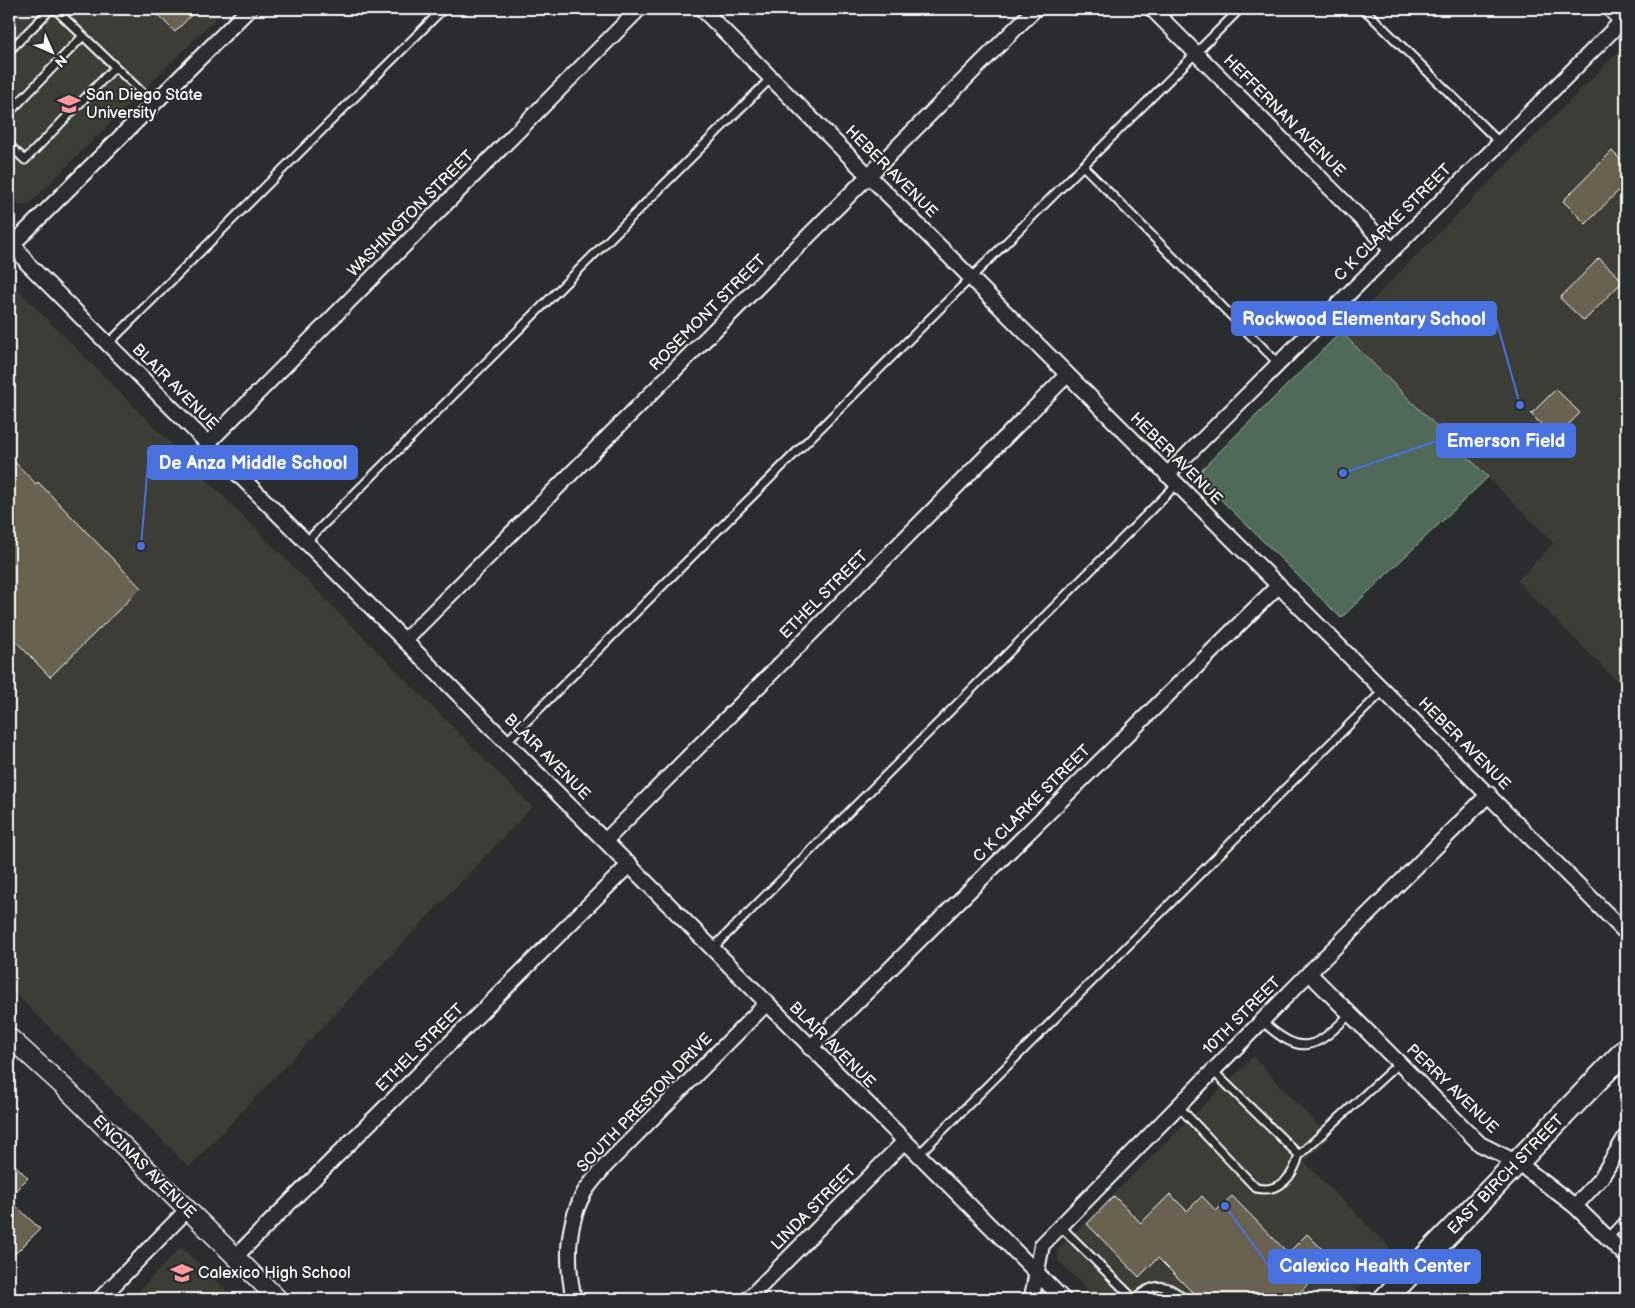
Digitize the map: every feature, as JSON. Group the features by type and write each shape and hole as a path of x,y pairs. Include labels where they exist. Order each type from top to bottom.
{"main road":[{"name":"EAST BIRCH STREET","path":"1385,1299 1626,1050"}],"street":[{"path":"11,243 249,9"},
{"name":"WASHINGTON STREET","path":"207,444 639,9"},
{"name":"HEBER AVENUE","path":"702,9 1067,375 1490,794 1626,933"},
{"name":"ROSEMONT STREET","path":"405,640 1035,9"},
{"name":"HEFFERNAN AVENUE","path":"1152,9 1391,249"},
{"name":"C K CLARKE STREET","path":"1172,479 1278,363 1499,142 1620,17"},
{"name":"BLAIR AVENUE","path":"11,243 27,263 207,444 507,741 810,1048 1063,1299"},
{"name":"ETHEL STREET","path":"606,840 1067,375"},
{"name":"C K CLARKE STREET","path":"810,1048 1279,585"},
{"name":"10TH STREET","path":"1029,1299 1032,1296 1042,1245 1262,1020 1490,794"},
{"name":"ETHEL STREET","path":"235,1256 630,864"},
{"name":"PERRY AVENUE","path":"1309,973 1480,1144 1518,1163 1575,1206 1626,1256"},
{"name":"SOUTH PRESTON DRIVE","path":"574,1299 568,1254 572,1224 585,1192 606,1165 767,1003"},
{"name":"ENCINAS AVENUE","path":"9,1036 65,1088 278,1299"},
{"path":"1575,1206 1601,1178 1626,1136"},
{"name":"LINDA STREET","path":"748,1299 904,1142"},
{"path":"100,1299 188,1210"}],"lane":[{"path":"9,52 53,9 154,104"},
{"path":"108,344 444,9"},
{"path":"507,741 1240,9"},
{"path":"1364,9 1499,142"},
{"path":"9,113 83,36"},
{"path":"9,145 25,160 115,66"},
{"path":"306,542 772,78"},
{"path":"1083,166 1278,363"},
{"path":"713,948 1172,479"},
{"path":"918,1155 1384,690"},
{"path":"1262,1020 1280,1037 1292,1044 1308,1044 1321,1042 1350,1014"},
{"path":"1178,1106 1256,1188 1267,1190 1284,1183 1296,1168 1298,1155 1398,1063"},
{"path":"1212,1071 1298,1155"},
{"path":"1608,1238 1626,1220"},
{"path":"1060,1226 1135,1299 1146,1289 1155,1285 1165,1287 1184,1299"}],"shaded area":[{"name":"San Diego State University","path":"9,9 225,9 29,204 20,206 9,200"},
{"path":"1619,51 1626,52 1626,690 1517,581 1554,543 1341,332"},
{"path":"11,283 532,807 189,1167 9,987 9,285"},
{"path":"1253,1057 1330,1138 1304,1162 1394,1252 1348,1299 1097,1299 1058,1260 1058,1249"},
{"name":"Calexico High School","path":"181,1247 235,1299 131,1299"}],"green space":[{"path":"1341,332 1488,477 1341,618 1202,481 1202,469"}],"building":[{"path":"152,9 197,9 175,32"},
{"path":"1612,151 1626,165 1626,183 1586,224 1563,201"},
{"path":"1599,258 1623,281 1584,321 1560,298"},
{"path":"1556,389 1580,413 1555,438 1531,414"},
{"path":"9,456 36,484 38,482 141,588 50,677 9,634"},
{"path":"9,1159 28,1178 9,1197"},
{"path":"1170,1194 1187,1211 1202,1196 1216,1211 1232,1196 1288,1253 1307,1234 1333,1260 1293,1299 1189,1299 1193,1293 1158,1258 1139,1277 1087,1224 1114,1196 1141,1223"},
{"path":"9,1199 40,1229 9,1260"}],"place":[{"name":"San Diego State University","path":"69,104"},
{"name":"Rockwood Elementary School","path":"1520,405"},
{"name":"Emerson Field","path":"1343,473"},
{"name":"De Anza Middle School","path":"141,546"},
{"name":"Calexico Health Center","path":"1225,1206"},
{"name":"Calexico High School","path":"182,1273"}]}
